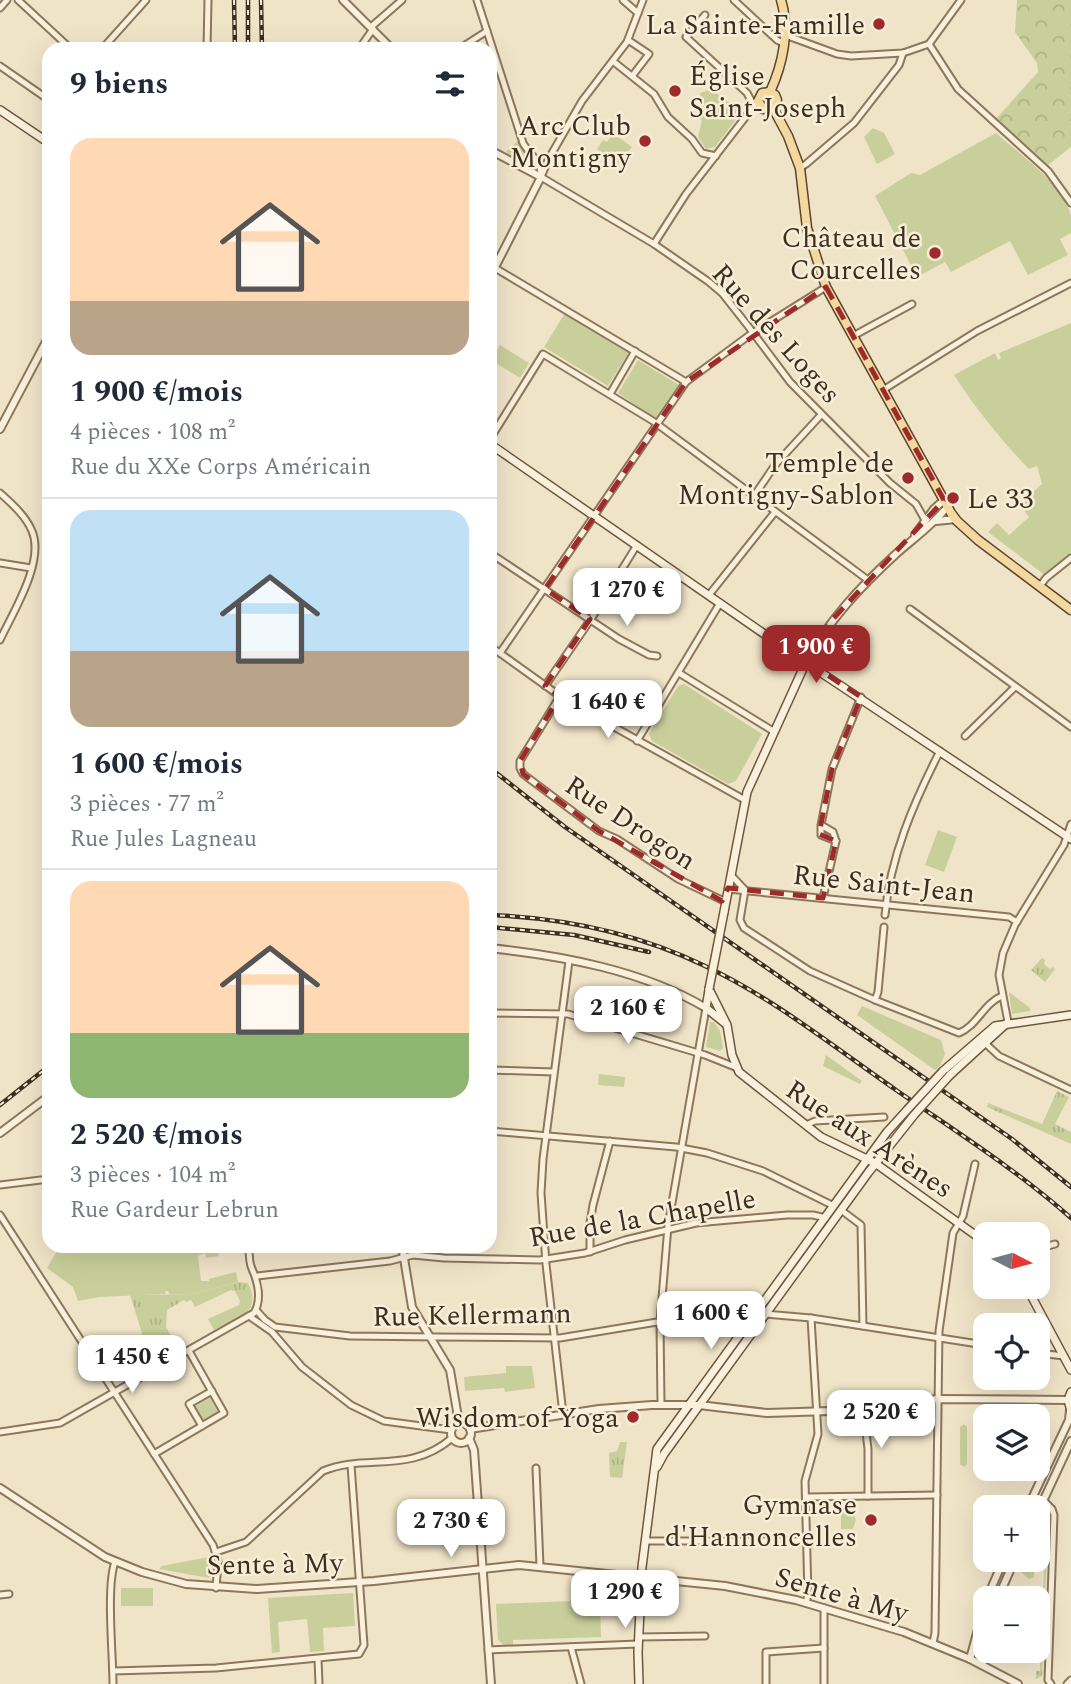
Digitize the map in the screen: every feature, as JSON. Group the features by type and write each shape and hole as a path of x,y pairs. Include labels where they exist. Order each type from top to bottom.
{"main road":[{"path":"770,92 778,72 784,39 785,19 780,0"},
{"path":"770,92 777,100 773,108 765,110 758,107 760,95 770,92"},
{"path":"773,108 800,167 807,229 826,287 946,503 956,519 978,540 1071,610"},
{"path":"0,110 42,138"},
{"path":"497,449 806,662 1069,837"},
{"path":"707,1004 745,800 773,731 806,662"},
{"path":"709,989 727,1025 735,1067"},
{"path":"707,1004 720,1008"},
{"path":"707,1004 727,1025"},
{"path":"655,1471 664,1454 766,1314 838,1208 867,1159 947,1073 1008,1022 1071,1015"},
{"name":"Rue aux Arènes","path":"735,1067 824,1139 876,1163 973,1232"},
{"path":"639,1684 641,1577 657,1449 826,1218 838,1208 876,1163 910,1112"},
{"path":"1033,1299 1070,1369 1071,1378"},
{"path":"1070,1396 1071,1410"}],"street":[{"path":"0,8 7,0"},
{"path":"18,0 63,42"},
{"path":"108,42 146,0"},
{"path":"207,42 208,0"},
{"path":"343,0 385,42"},
{"path":"363,42 372,28 402,0"},
{"path":"477,0 491,42"},
{"path":"623,0 638,13"},
{"path":"497,264 548,160 582,101 628,40 643,0"},
{"path":"734,0 774,38 851,56 903,53 929,44 961,0"},
{"path":"654,244 686,194 758,107 747,93 686,37 705,15"},
{"path":"470,42 487,31"},
{"path":"628,40 649,54 633,75"},
{"path":"929,44 958,89 1048,171 1071,203"},
{"path":"800,167 853,123 900,65 903,53"},
{"path":"497,62 523,144 539,163 541,177"},
{"path":"614,62 633,75 635,80 656,97 668,117 692,139 702,153 716,156"},
{"path":"0,66 42,95"},
{"path":"747,93 760,95"},
{"path":"497,153 541,177"},
{"name":"Rue des Loges","path":"541,177 654,244 722,293 790,382 890,483 916,504 925,520"},
{"path":"497,269 686,382"},
{"path":"883,390 977,331 1071,284"},
{"path":"500,653 686,382 753,332 826,287"},
{"path":"853,336 912,304"},
{"path":"0,429 42,349"},
{"path":"610,394 635,351"},
{"path":"497,428 543,354 657,425 868,580"},
{"path":"754,496 775,466 821,415"},
{"path":"0,493 22,514 32,530 35,547 24,590 0,639"},
{"path":"912,540 934,509 946,503"},
{"path":"806,662 832,620 868,580 936,521 946,503"},
{"path":"709,595 775,512"},
{"path":"936,521 956,519"},
{"path":"545,686 637,545"},
{"path":"497,558 590,620 639,650 657,656"},
{"path":"1040,587 1046,578 1071,558"},
{"path":"0,563 31,568"},
{"path":"637,741 720,603"},
{"path":"910,609 1070,725"},
{"path":"497,651 560,696 745,800"},
{"path":"678,673 773,731"},
{"path":"965,736 1015,687"},
{"name":"Rue Drogon","path":"560,696 520,761 523,774 599,831 617,839 710,896 726,909"},
{"path":"823,898 836,841 821,835 821,825 832,769 860,698"},
{"path":"885,915 890,876 900,841 940,751"},
{"path":"1008,1022 1002,996 1000,965 1008,938 1069,837 1071,824"},
{"path":"731,875 745,890 738,916 744,928 810,971 951,1032 966,1030 995,999 1002,996"},
{"name":"Rue Saint-Jean","path":"728,889 1005,917 1017,922"},
{"path":"875,1000 884,927"},
{"path":"497,949 636,975 707,1004 667,1229 660,1322 661,1405"},
{"path":"563,1414 541,1193 569,961"},
{"path":"497,1013 562,1013 698,1053 735,1067"},
{"path":"983,1041 999,1056 1071,1090"},
{"path":"497,1070 554,1072"},
{"path":"0,1133 42,1101"},
{"path":"806,1125 815,1121 884,1117"},
{"path":"497,1132 681,1148 722,1157 763,1171 838,1208 861,1225 863,1326"},
{"path":"590,1252 593,1205 610,1141"},
{"path":"933,1643 938,1338 953,1233 960,1223 975,1164"},
{"path":"0,1185 42,1180"},
{"path":"0,1215 216,1552 216,1588"},
{"name":"Rue de la Chapelle","path":"257,1276 390,1261 413,1255 473,1259 546,1259 590,1252 696,1223 748,1217 813,1215 826,1218"},
{"path":"1050,1245 1055,1244"},
{"path":"250,1253 251,1268 257,1276 256,1310 302,1367 326,1388 375,1418 392,1423 451,1430 459,1423 466,1424 470,1429 469,1438 475,1460 491,1684"},
{"path":"403,1253 412,1307 450,1370 459,1423"},
{"path":"0,1432 60,1423 256,1310"},
{"name":"Rue Kellermann","path":"274,1329 350,1336 554,1338 660,1322 766,1314 811,1318 973,1343"},
{"path":"249,1316 274,1329"},
{"path":"806,1603 806,1473 818,1434 811,1318"},
{"path":"286,1349 286,1336 295,1330"},
{"path":"153,1454 224,1413 189,1351"},
{"path":"1050,1354 1063,1356"},
{"path":"202,1426 190,1404 212,1391"},
{"path":"470,1429 615,1407 699,1405 767,1413 818,1411 937,1399 1070,1396"},
{"path":"863,1407 868,1449 869,1496"},
{"path":"1034,1495 1069,1420 1071,1410"},
{"path":"451,1430 452,1438"},
{"path":"452,1438 462,1443 475,1460"},
{"path":"216,1552 246,1542 323,1471 351,1465 407,1460 440,1447 452,1438"},
{"path":"462,1443 469,1438"},
{"path":"1045,1495 1071,1441"},
{"path":"113,1671 216,1668 355,1656 363,1649 351,1465"},
{"path":"536,1468 540,1566"},
{"name":"Sente à My","path":"0,1488 97,1553 169,1580 216,1588 250,1589 360,1583 483,1568 540,1566 743,1589 824,1608 933,1643 1018,1684"},
{"path":"806,1497 937,1495"},
{"path":"1050,1506 1054,1515 1048,1680 1051,1684"},
{"path":"646,1541 807,1541"},
{"path":"113,1684 111,1592 112,1573 116,1562"},
{"path":"1004,1586 1009,1574 1005,1572"},
{"path":"0,1595 9,1594"},
{"path":"824,1608 824,1684"},
{"path":"488,1650 571,1647 705,1636"},
{"path":"571,1647 581,1684"},
{"path":"766,1684 766,1652 824,1648"},
{"path":"970,1659 973,1648"},
{"path":"318,1659 319,1684"},
{"path":"1067,1684 1071,1680"}],"highlighted area":[{"path":"826,287 944,500 832,620 806,661 861,697 832,769 819,834 836,841 823,898 728,888 722,901 599,831 544,791 523,774 520,761 560,696 545,686 590,619 545,589 686,382"}],"green space":[{"path":"1017,0 1071,0 1071,147 1047,166 995,120 1038,72 1037,63 1015,32"},
{"path":"712,89 725,101 744,109 715,147 706,149 698,137 702,120 696,118 700,93"},
{"path":"873,128 884,133 895,154 877,164 864,137"},
{"path":"613,133 632,147 618,164 597,149 603,140 607,142"},
{"path":"996,133 1039,170 1059,192 1071,216 1071,233 1060,239 1068,255 1028,275 1010,241 951,272 945,262 917,277 875,196 911,173 920,175"},
{"path":"519,140 531,162 529,165 506,152"},
{"path":"565,313 629,352 608,386 544,347"},
{"path":"1071,323 1071,557 1046,576 988,532 997,523 1009,535 1029,517 1025,512 1025,499 1042,484 1037,466 1029,469 980,412 954,375 995,353 998,360 1001,358 999,353"},
{"path":"500,345 529,363 520,378 497,364 497,350"},
{"path":"638,360 679,385 656,419 618,393"},
{"path":"684,684 762,734 736,781 728,784 652,741 649,734 678,686"},
{"path":"938,830 957,837 944,872 925,865"},
{"path":"1042,958 1045,960 1044,964 1055,969 1045,982 1031,970"},
{"path":"1009,992 1030,1008 1030,1011 1012,1014"},
{"path":"862,1006 941,1040 945,1054 940,1066 935,1070 857,1015"},
{"path":"710,1022 714,1022 720,1031 723,1048 720,1051 706,1047"},
{"path":"826,1055 862,1081 860,1084 823,1066"},
{"path":"599,1074 625,1077 624,1087 598,1085"},
{"path":"1057,1091 1069,1097 1055,1124 1071,1132 1071,1144 987,1107 988,1103 1042,1124"},
{"path":"56,1253 205,1253 198,1256 201,1281 236,1272 238,1282 193,1294 169,1294 166,1291 165,1294 100,1297 78,1301 73,1287 47,1268"},
{"path":"205,1253 218,1253 219,1256 206,1258"},
{"path":"238,1282 248,1283 252,1293 250,1309 239,1318 214,1330 208,1319 239,1305 235,1291 231,1290 195,1307 191,1300 184,1300 167,1310 166,1327 181,1353 159,1365 147,1349 130,1295 193,1294"},
{"path":"506,1366 532,1366 535,1388 505,1392 504,1388 465,1391 464,1377 506,1373"},
{"path":"210,1398 218,1413 203,1422 194,1407"},
{"path":"964,1424 967,1427 967,1464 964,1467 960,1464 960,1427"},
{"path":"620,1442 627,1442 622,1478 610,1477 609,1453 617,1451"},
{"path":"841,1512 853,1512 856,1520 853,1529 841,1529"},
{"path":"212,1558 209,1578 159,1569 162,1566"},
{"path":"1021,1572 1034,1572 1034,1577 1029,1579"},
{"path":"121,1588 153,1588 153,1606 121,1606"},
{"path":"353,1593 355,1626 323,1628 324,1651 310,1652 307,1619 278,1622 280,1652 272,1653 268,1598"},
{"path":"600,1600 601,1637 513,1640 513,1645 504,1645 498,1640 496,1604"},
{"path":"1042,1663 1042,1676 1036,1679 1036,1671 1040,1671"}],"railway":[{"path":"234,0 235,42"},
{"path":"248,0 248,42"},
{"path":"261,0 262,42"},
{"path":"497,774 565,827 1012,1139 1071,1187"},
{"path":"497,916 573,924 627,936 679,954 730,979 803,1024 985,1151 1071,1218"},
{"path":"497,928 574,935 649,952"},
{"path":"0,1105 42,1072"}],"place":[{"name":"La Sainte-Famille","path":"879,24"},
{"name":"Église Saint-Joseph","path":"675,91"},
{"name":"Arc Club Montigny","path":"645,141"},
{"name":"Château de Courcelles","path":"935,253"},
{"name":"Temple de Montigny-Sablon","path":"908,478"},
{"name":"Le 33","path":"953,498"},
{"name":"Wisdom of Yoga","path":"633,1417"},
{"name":"Gymnase d'Hannoncelles","path":"871,1520"}]}
